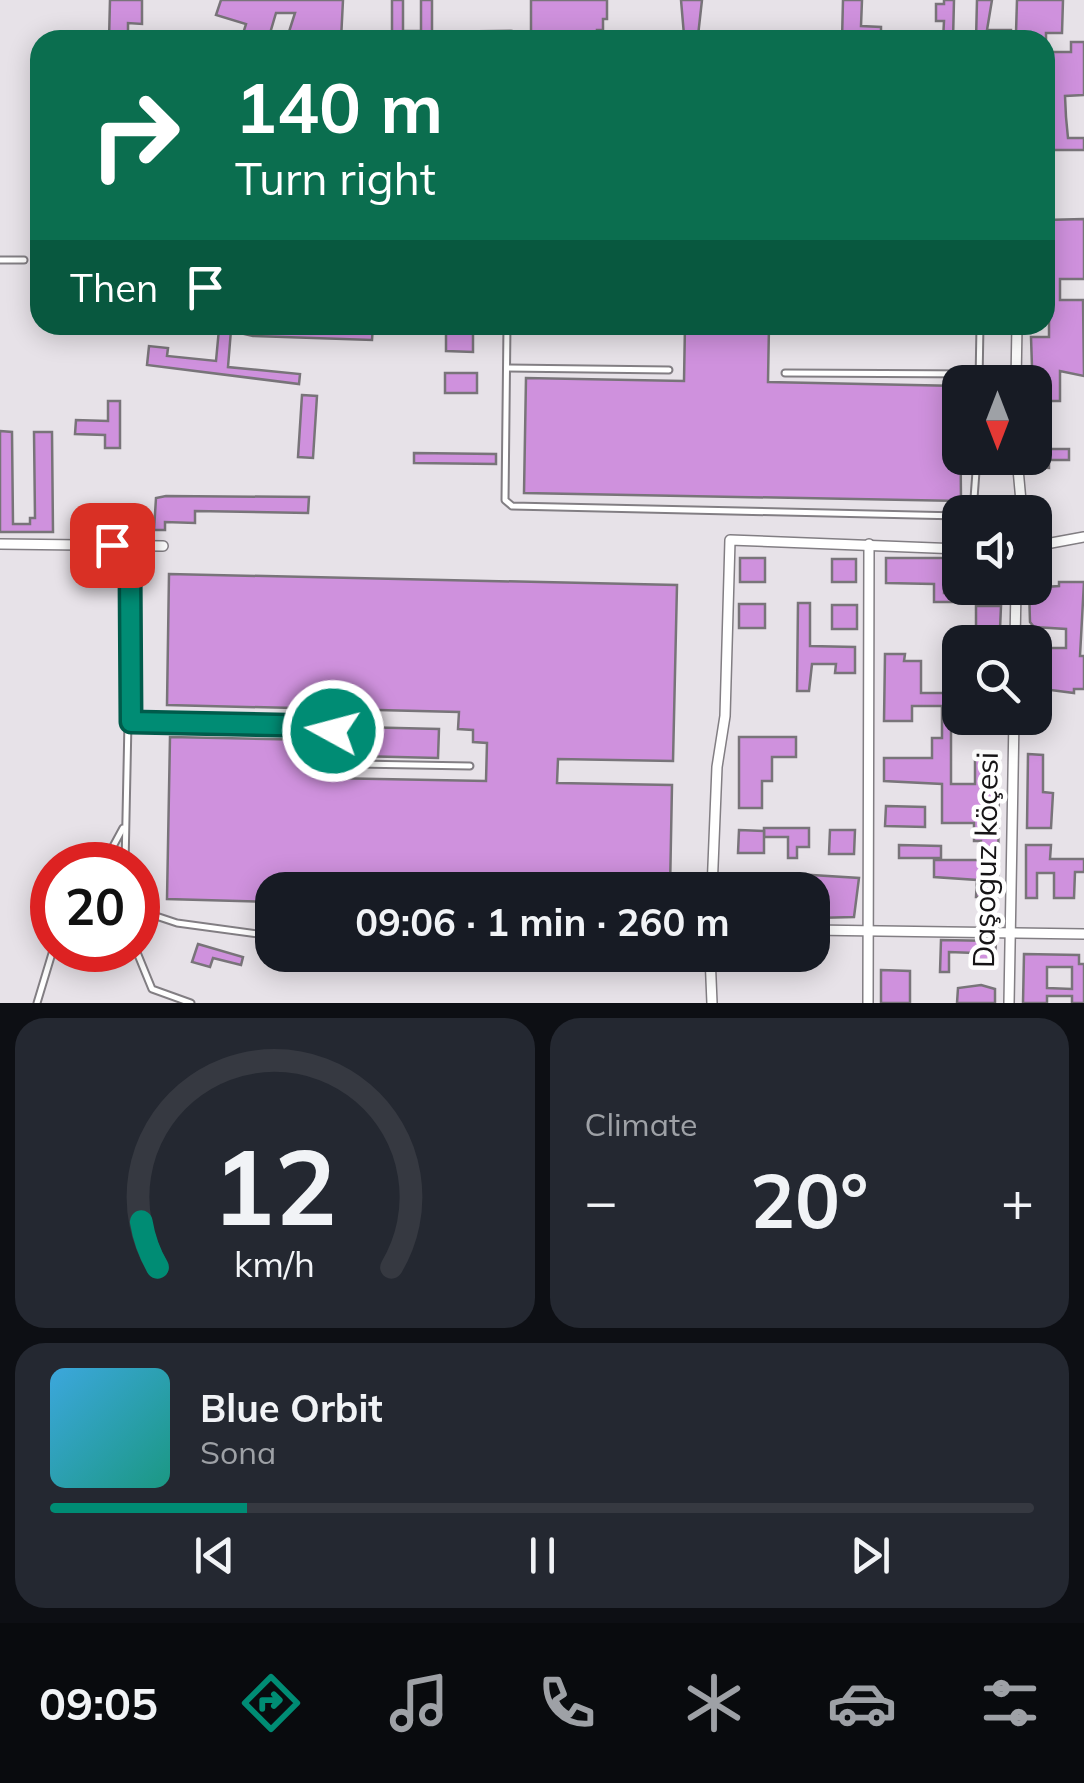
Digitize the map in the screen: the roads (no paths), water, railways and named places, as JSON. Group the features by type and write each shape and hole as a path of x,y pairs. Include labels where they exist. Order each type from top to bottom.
{"street":[{"path":"1016,365 1017,335"},
{"path":"1052,543 1084,537"},
{"path":"713,872 717,767 725,716 730,540 942,548"},
{"path":"0,544 163,546"},
{"path":"868,1003 869,544"},
{"name":"Daşoguz köçesi","path":"1009,1003 1014,735"},
{"path":"830,930 1084,934"},
{"path":"709,972 712,1003"}],"lane":[{"path":"0,260 24,260"},
{"path":"507,335 505,500 512,506 942,516"},
{"path":"980,335 980,365"},
{"path":"506,368 670,370"},
{"path":"786,372 942,374"},
{"path":"112,545 130,569 131,722 124,842"},
{"path":"131,722 322,726 333,731 347,758 357,764 470,766"},
{"path":"116,842 124,828"},
{"path":"160,917 255,934"},
{"path":"36,1003 46,972"},
{"path":"145,972 152,989 191,1003"}]}
